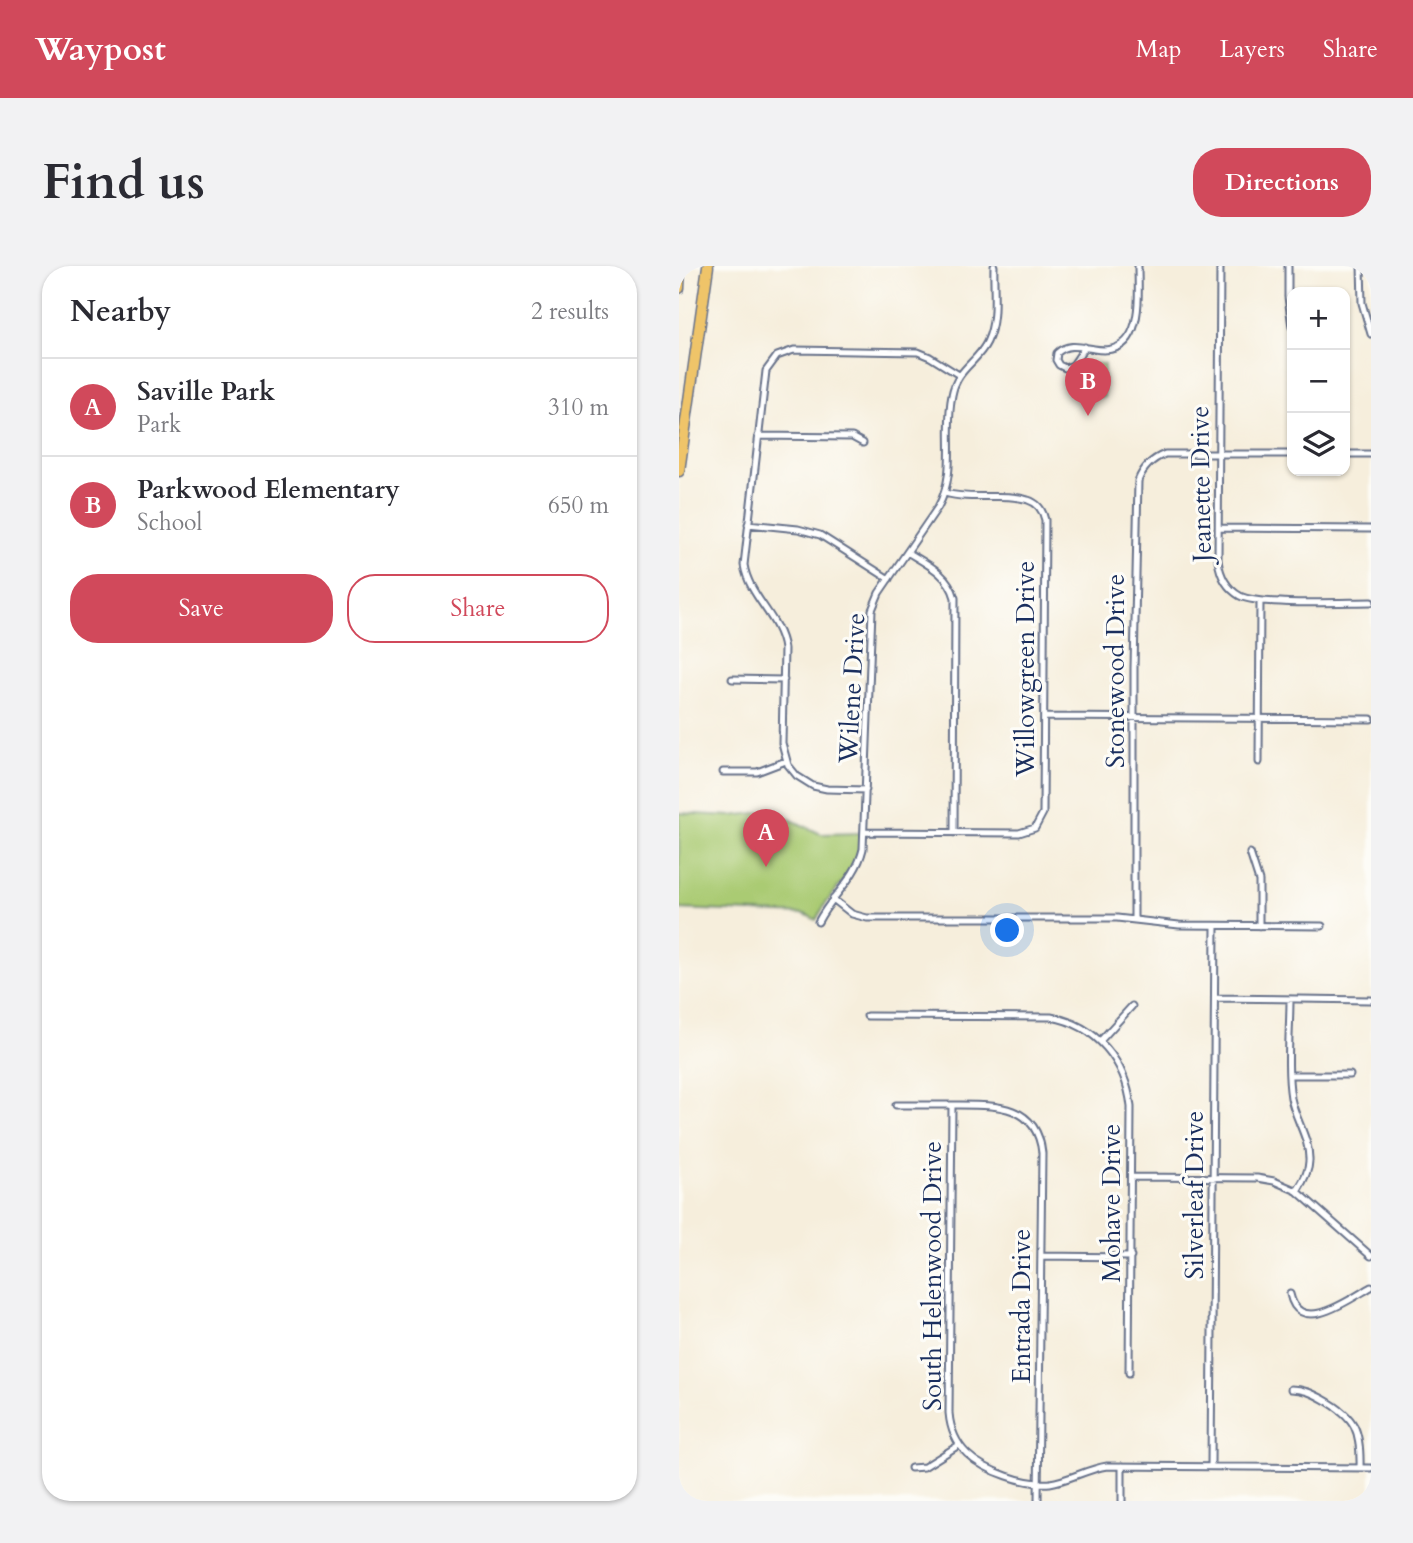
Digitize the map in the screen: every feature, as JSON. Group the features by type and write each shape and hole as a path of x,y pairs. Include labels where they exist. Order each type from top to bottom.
{"highway":[{"path":"679,288 680,266"},
{"path":"679,471 708,266"}],"street":[{"name":"Wilene Drive","path":"818,922 859,864 863,849 870,624 876,600 945,493 950,470 951,399 959,374 982,350 991,332 994,266"},
{"path":"1085,347 1073,365 1065,368 1056,360 1057,353 1063,347 1085,347 1097,350 1110,349 1120,345 1132,332 1139,313 1138,266"},
{"name":"Jeanette Drive","path":"1220,266 1218,560 1225,582 1239,595 1260,601"},
{"path":"1288,266 1288,287"},
{"path":"1361,266 1362,303 1371,334"},
{"path":"866,790 813,786 797,776 786,761 782,743 782,637 751,586 745,572 744,558 766,371 774,358 782,352 794,349 908,351 930,357 959,374"},
{"path":"758,436 852,437 863,443"},
{"name":"Stonewood Drive","path":"1134,919 1136,487 1142,473 1153,460 1165,454 1287,454"},
{"path":"1350,454 1371,454"},
{"name":"Willowgreen Drive","path":"945,493 961,497 1025,499 1040,508 1046,523 1043,813 1037,825 1025,832 954,833"},
{"path":"748,524 798,529 820,535 889,579"},
{"path":"1218,528 1371,529"},
{"path":"865,832 954,833 955,598 943,576 907,552"},
{"path":"1259,762 1260,601 1371,602"},
{"path":"732,679 784,680"},
{"path":"1044,717 1371,719"},
{"path":"723,772 757,772 786,761"},
{"path":"1249,853 1256,866 1259,881 1259,926"},
{"path":"833,900 852,914 867,918 1134,919 1179,925 1322,926"},
{"name":"Silverleaf Drive","path":"1211,1465 1215,926"},
{"path":"1215,998 1371,1000"},
{"path":"1290,999 1293,1108 1309,1153 1308,1167 1297,1191"},
{"path":"867,1016 1045,1017 1067,1021 1101,1040 1132,1006"},
{"name":"Mohave Drive","path":"1101,1040 1116,1061 1129,1093 1131,1107 1129,1373"},
{"path":"1290,1075 1350,1075"},
{"path":"896,1105 952,1105"},
{"name":"Entrada Drive","path":"952,1105 1001,1106 1010,1109 1023,1116 1035,1129 1041,1146 1038,1501"},
{"name":"South Helenwood Drive","path":"952,1105 949,1413 951,1430 958,1445"},
{"path":"1132,1177 1265,1179 1297,1191 1371,1256"},
{"path":"1041,1256 1131,1257"},
{"path":"1290,1294 1294,1306 1300,1311 1316,1314 1333,1308 1371,1287"},
{"path":"1291,1389 1312,1393 1347,1414 1358,1432 1360,1468"},
{"path":"911,1468 924,1467 958,1445 969,1458 986,1468 1020,1480 1038,1483 1061,1480 1097,1468 1122,1466 1371,1468"},
{"path":"1122,1466 1122,1501"}],"green space":[{"path":"1086,364 1104,364 1104,397 1086,397"},
{"path":"772,811 821,834 862,833 856,860 816,920 805,914 679,909 679,813 731,816"}],"place":[{"name":"Parkwood Elementary","path":"1088,416"},
{"name":"Saville Park","path":"766,867"}]}
